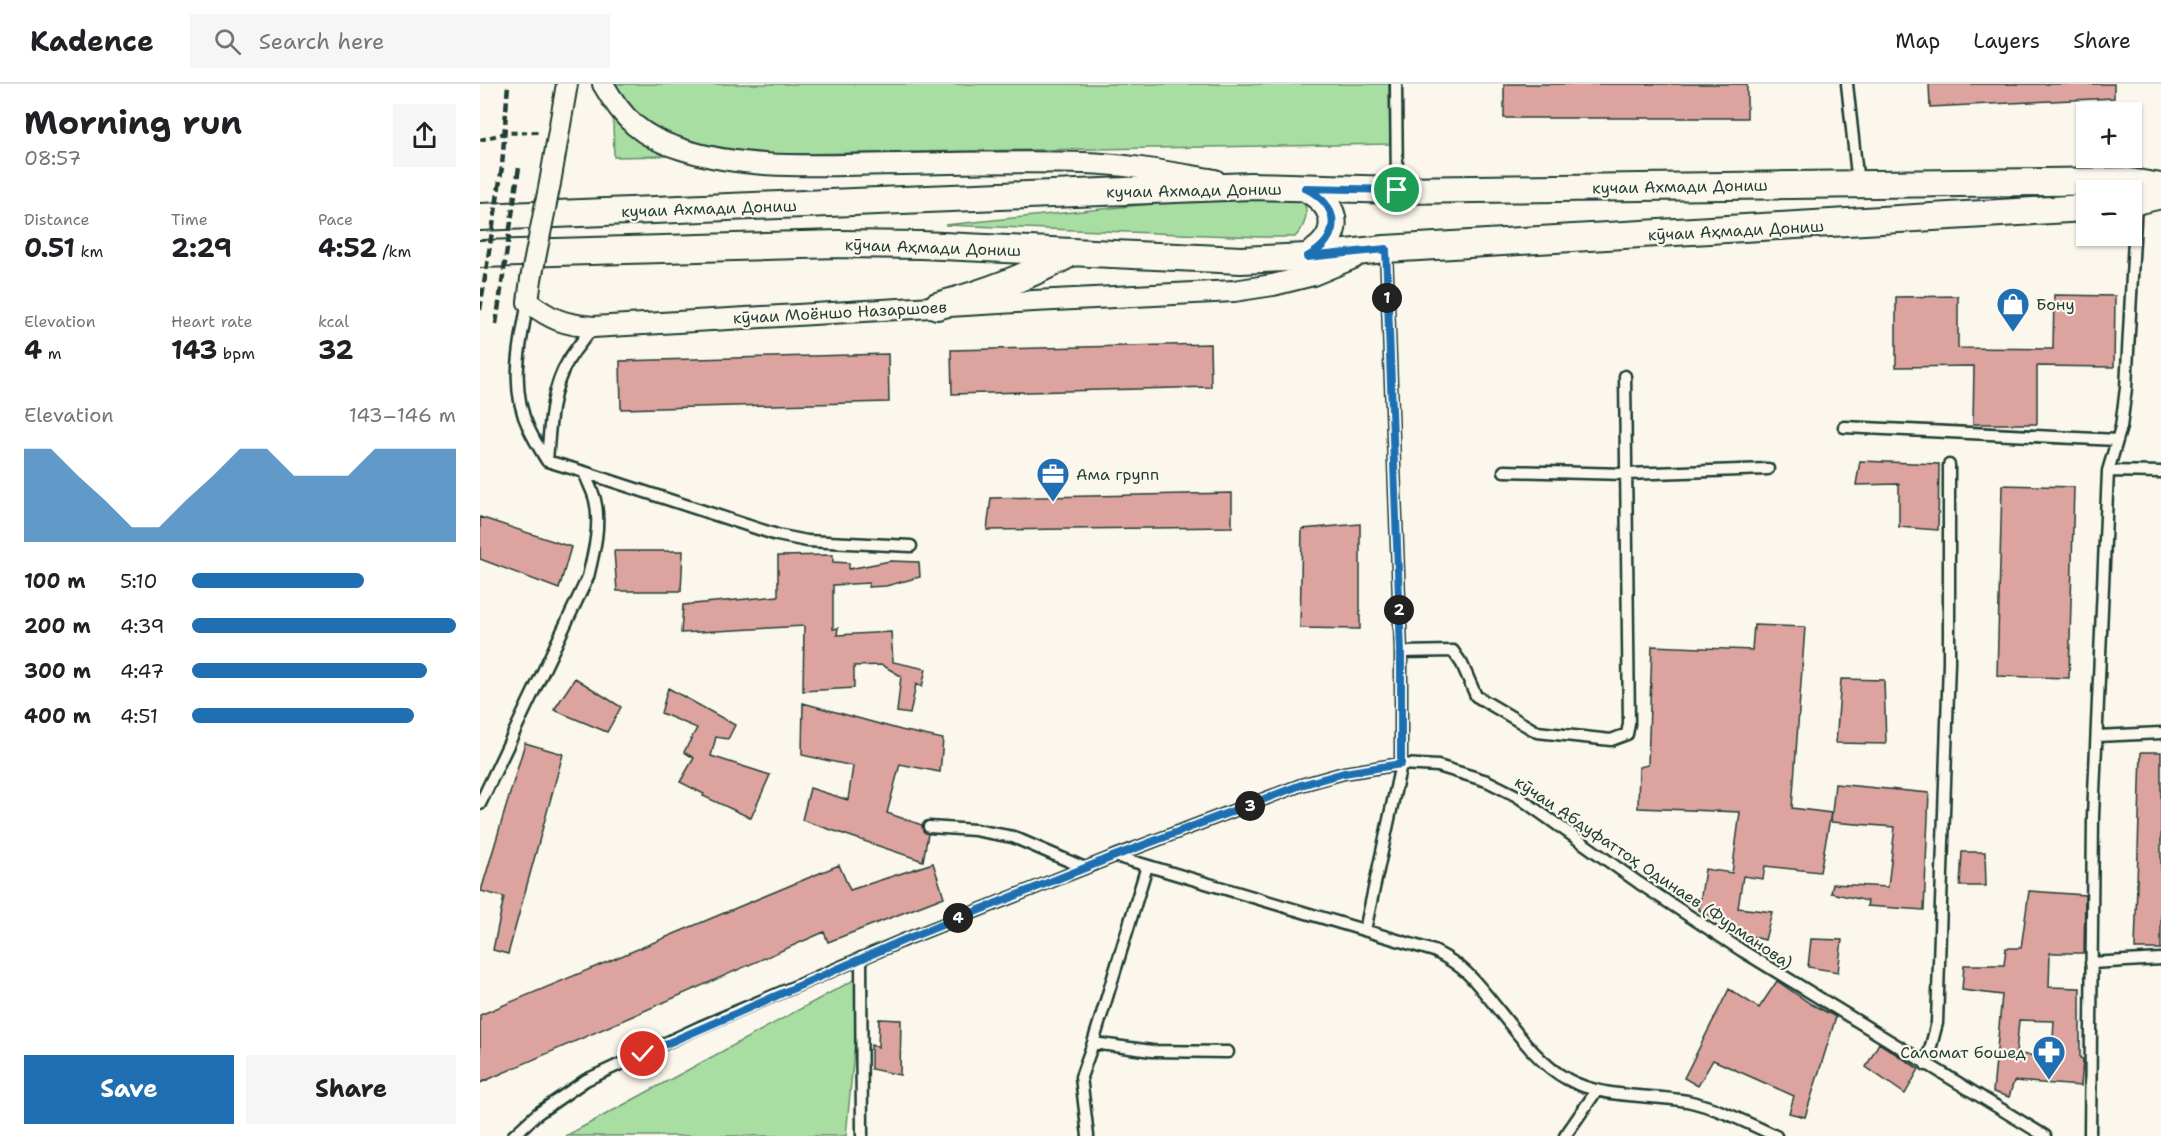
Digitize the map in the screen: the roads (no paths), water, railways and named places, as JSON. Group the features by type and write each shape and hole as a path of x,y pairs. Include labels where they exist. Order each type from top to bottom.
{"street":[{"path":"528,302 567,84"},
{"path":"603,84 616,107 640,131 680,149 733,161 785,165 1086,163 1138,167 1250,186"},
{"name":"кучаи Ахмади Дониш","path":"480,217 1250,186 1397,190 2124,181 2161,186"},
{"path":"1305,188 1319,195 1329,207 1333,222 1330,237 1320,250 1307,257"},
{"path":"2142,200 2161,195"},
{"name":"кӯчаи Аҳмади Дониш","path":"480,254 839,244 921,245 1241,260 1379,250 2006,215 2076,209"},
{"name":"кӯчаи Моёншо Назаршоев","path":"528,302 547,317 569,324 593,327 1234,291 1273,285 1313,274 1379,250"},
{"path":"937,306 984,293 1021,279 1073,252"}],"lane":[{"path":"1396,84 1397,190"},
{"path":"1847,84 1858,184"},
{"path":"2090,1136 2091,963 2097,736 2108,471 2117,440 2126,388 2132,246"},
{"path":"1365,930 1401,764 1401,652 1379,250"},
{"path":"528,302 518,359 519,393 528,429 547,461 777,535 807,541 911,546"},
{"path":"547,461 552,410 558,383 568,362 593,327"},
{"path":"1401,652 1453,651 1462,664 1476,696 1537,732 1611,740 1627,734 1629,724 1625,376"},
{"path":"1844,427 2117,440"},
{"path":"1926,1065 1938,1011 1949,662 1949,465"},
{"path":"1504,471 1626,474 1768,470"},
{"path":"2108,471 2161,472"},
{"path":"480,804 588,577 595,548 597,521 595,499 584,472"},
{"path":"2097,736 2161,733"},
{"name":"кӯчаи Абдуфаттоҳ Одинаев (Фурманова)","path":"513,1136 537,1114 586,1080 861,958 1115,856 1301,785 1344,773 1401,764 1438,766 1487,781 1517,796 1704,926 1926,1065 2045,1136"},
{"path":"929,827 975,830 1013,837 1085,868"},
{"path":"1115,856 1434,951 1467,973 1522,1038 1551,1069 1565,1079 1597,1090 1707,1106 1776,1136"},
{"path":"1088,1136 1081,1077 1147,866"},
{"path":"861,958 862,1136"},
{"path":"2091,963 2161,959"},
{"path":"1093,1043 1152,1051 1228,1052"},
{"path":"1565,1136 1597,1090"}],"railway":[{"path":"480,310 502,167 508,84"},
{"path":"496,324 519,167"}],"place":[{"name":"Бону","path":"2013,333"},
{"name":"Ама групп","path":"1053,503"},
{"name":"Саломат бошед","path":"2049,1081"}]}
